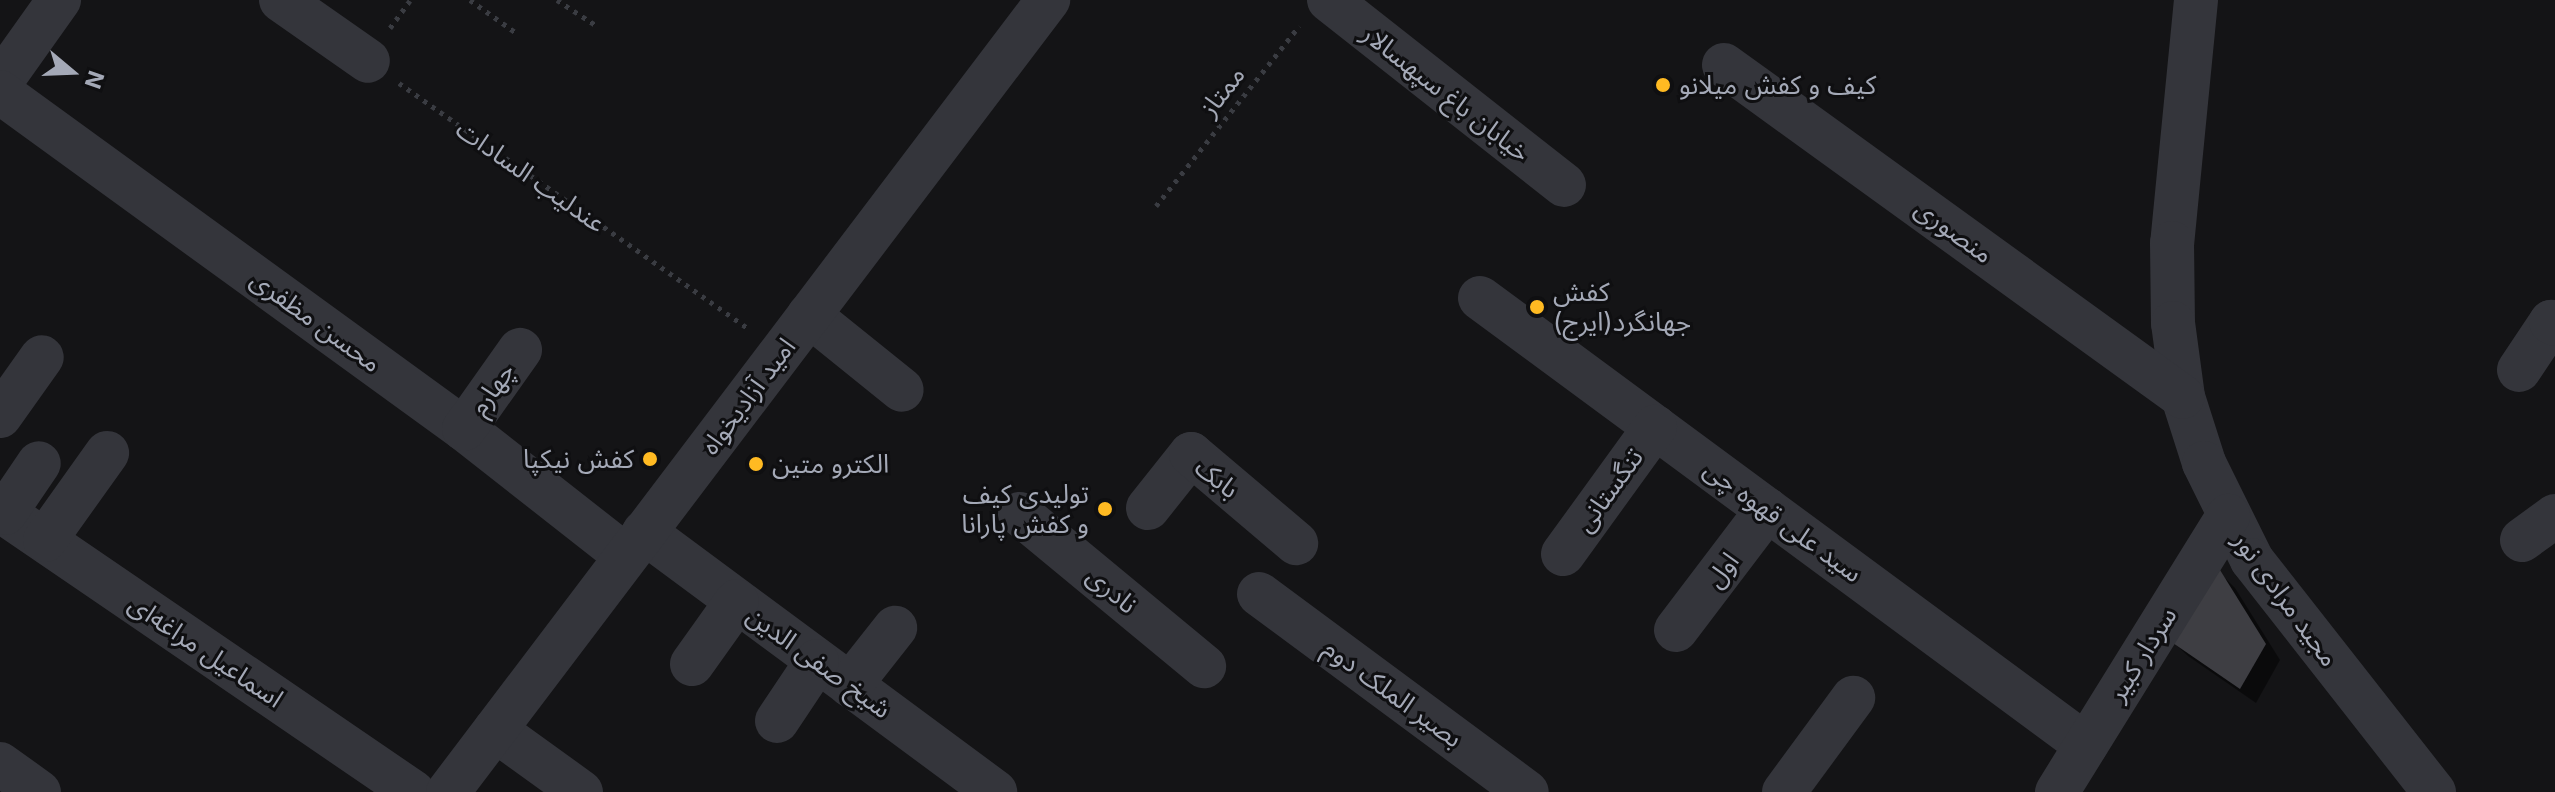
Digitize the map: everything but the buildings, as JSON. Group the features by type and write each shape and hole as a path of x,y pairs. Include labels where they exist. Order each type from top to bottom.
{"street":[{"path":"0,83 59,0"},
{"path":"281,0 368,61"},
{"name":"امید آزادیخواه","path":"448,792 1048,0"},
{"name":"مجید مرادی نور","path":"2196,0 2172,243 2173,323 2183,397 2204,463 2252,560 2429,790"},
{"name":"خیابان باغ سپهسالار","path":"1314,12 1564,185"},
{"name":"منصوری","path":"1724,65 2183,397"},
{"name":"محسن مظفری","path":"0,92 464,429 635,544"},
{"name":"سید علی قهوه چی","path":"1480,298 2086,745"},
{"path":"809,315 902,390"},
{"path":"2519,370 2551,322 2555,324"},
{"name":"چهارم","path":"464,429 520,350"},
{"path":"0,416 42,357"},
{"name":"تنگستانی","path":"1563,554 1655,427"},
{"path":"45,540 107,453"},
{"name":"بابک","path":"1148,508 1191,454 1296,543"},
{"path":"2,511 39,463"},
{"name":"اول","path":"1676,630 1767,510"},
{"name":"اسماعیل مراغه‌ای","path":"2,511 413,792"},
{"name":"نادری","path":"1020,514 1204,666"},
{"name":"سردار کبیر","path":"2057,792 2228,516"},
{"name":"شیخ صفی الدین","path":"635,544 737,601 995,792"},
{"name":"بصیر الملک دوم","path":"1259,594 1510,787"},
{"path":"692,664 737,601"},
{"path":"777,721 834,673 895,628"},
{"path":"1784,792 1853,698"},
{"path":"495,730 581,792"},
{"path":"0,764 39,792"}],"path":[{"path":"470,0 515,32"},
{"path":"557,0 597,26"},
{"name":"ممتاز","path":"1156,206 1314,12"},
{"name":"عندلیب السادات","path":"368,61 781,352"}],"place":[{"name":"کیف و کفش میلانو","path":"1663,85"},
{"name":"کفش جهانگرد(ایرج)","path":"1537,307"},
{"name":"کفش نیکپا","path":"650,459"},
{"name":"الکترو متین","path":"756,464"},
{"name":"تولیدی کیف و کفش پارانا","path":"1105,509"}]}
